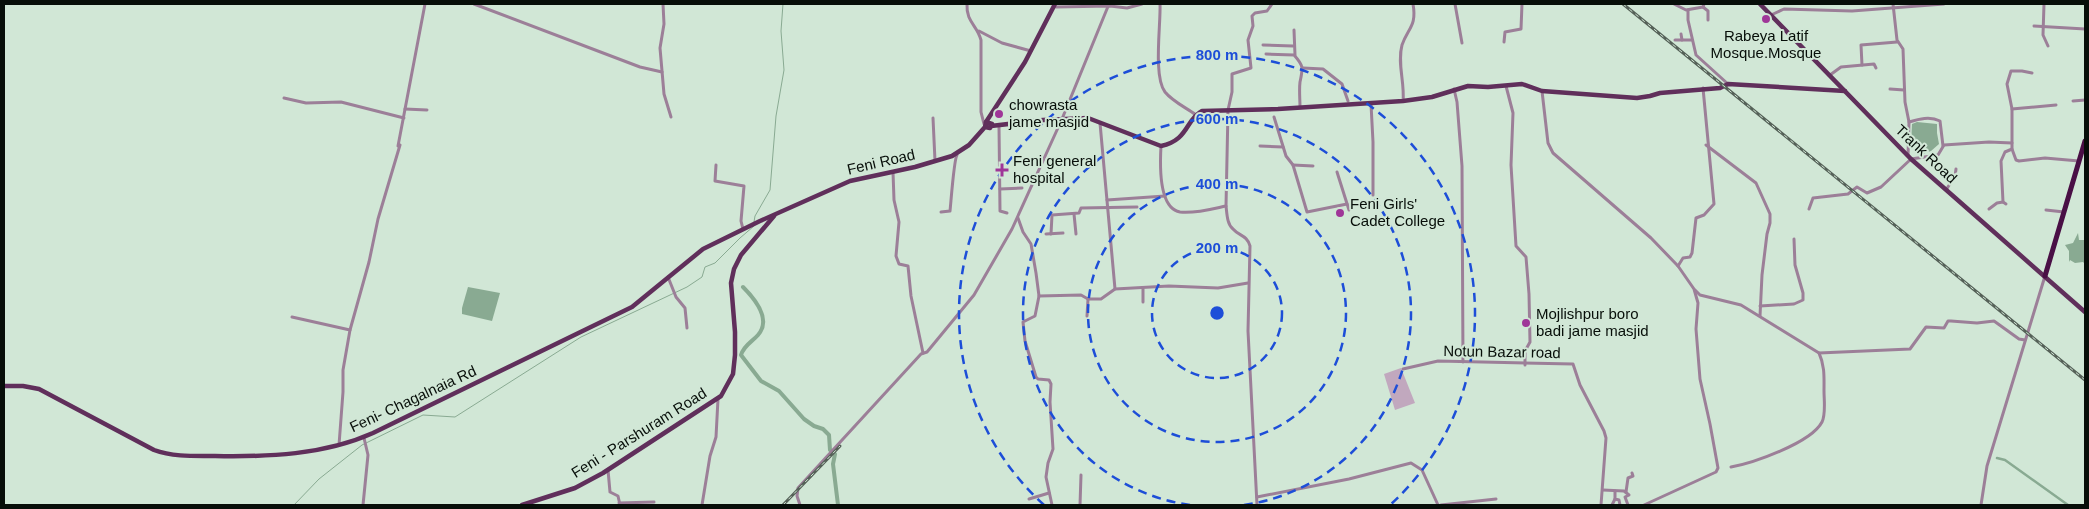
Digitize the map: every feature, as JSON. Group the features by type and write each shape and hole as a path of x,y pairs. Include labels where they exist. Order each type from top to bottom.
{"highway":[{"path":"2045,276 2085,141"}],"main road":[{"name":"Trank Road","path":"1760,4 1910,158 2085,312"},
{"path":"776,214 850,180 935,161 960,152 987,124 1056,5"},
{"name":"Feni Road","path":"776,214 850,181 935,162 959,153 987,124 1027,62 1056,5"},
{"path":"987,124 999,126 1088,118 1161,146 1168,145 1180,138 1196,115 1202,111 1300,108 1403,101 1432,97 1468,86 1522,84 1542,91 1637,98 1660,93 1720,88 1728,84 1845,91"},
{"name":"Feni- Chagalnaia Rd","path":"4,386 40,389 154,450 169,454 236,457 279,455 339,445 364,438 632,306 642,300 703,249 776,214"},
{"name":"Feni - Parshuram Road","path":"522,505 575,488 608,470 718,400 733,374 735,332 731,283 734,269 741,256 776,214"}],"street":[{"path":"339,445 343,370 350,330 398,150 425,4"},
{"path":"474,4 640,67 662,72"},
{"path":"663,4 664,24 660,48 664,94 671,118"},
{"path":"967,4 969,20 982,40 981,112 987,124"},
{"path":"1056,5 1108,5 1127,8 1142,4"},
{"path":"1160,4 1158,51 1162,86 1172,98 1196,115"},
{"path":"1257,505 1248,331 1249,242 1244,236 1232,229 1228,220 1226,206 1228,110 1232,92 1232,74 1250,68 1248,40 1253,26 1252,16 1255,13 1267,11 1272,4"},
{"path":"1403,101 1401,53 1404,40 1413,26 1414,4"},
{"path":"1455,4 1462,43"},
{"path":"1504,42 1505,32 1521,29 1522,4"},
{"path":"1674,4 1688,10 1705,5 1708,11 1708,20"},
{"path":"1771,15 1784,9 1852,11 1893,6 1944,4"},
{"path":"2044,4 2043,35 2048,46"},
{"path":"800,505 797,496 798,488 923,353 927,352 974,295 1018,218 1062,119 1108,5"},
{"path":"1893,6 1897,42 1903,49 1904,90 1909,122 1910,158"},
{"path":"1688,10 1696,55 1728,84"},
{"path":"2034,26 2044,25 2085,29"},
{"path":"976,29 1002,43 1031,51"},
{"path":"1294,30 1293,46 1295,56 1303,68 1300,108"},
{"path":"1681,34 1682,40"},
{"path":"1675,40 1692,40"},
{"path":"1862,65 1861,45 1897,42"},
{"path":"1263,45 1293,46"},
{"path":"1266,54 1295,56"},
{"path":"1830,75 1840,68 1874,64 1876,68"},
{"path":"1303,68 1323,69 1342,84 1348,101"},
{"path":"2032,73 2012,71 2007,84 2012,109 2012,149 2014,157 2019,161 2045,158 2079,161"},
{"path":"1506,86 1513,113 1511,165 1516,246 1526,257 1530,294 1530,342 1525,351 1525,364"},
{"path":"1678,266 1683,258 1690,256 1692,253 1696,218 1704,215 1714,204 1703,88"},
{"path":"1454,89 1457,102 1462,166 1463,362"},
{"path":"1890,89 1904,90"},
{"path":"1542,91 1548,143 1553,153 1651,238 1678,266 1694,290 1698,303 1696,329 1700,379 1718,468 1716,472 1644,505"},
{"path":"284,98 306,103 340,102 404,118"},
{"path":"2073,101 2085,100"},
{"path":"1371,104 1373,195"},
{"path":"2012,109 2056,105"},
{"path":"405,109 427,110"},
{"path":"1274,117 1286,156 1293,165 1308,213 1347,204"},
{"path":"933,118 935,161"},
{"path":"1809,209 1810,200 1813,198 1848,194 1857,188 1867,193 1877,190 1910,158 1938,155 1943,146 1940,121 1921,119 1909,122"},
{"path":"1100,122 1115,289"},
{"path":"999,126 1000,211 1007,213"},
{"path":"1943,146 1946,144 1989,142 2012,143"},
{"path":"398,150 400,145"},
{"path":"1161,146 1160,175 1165,196 1170,206 1181,212 1226,206"},
{"path":"1260,146 1283,147"},
{"path":"1708,146 1721,158 1756,183 1770,214 1760,317"},
{"path":"1990,209 1996,203 2005,203 2001,161 2005,152 2012,149"},
{"path":"941,212 950,211 955,169 954,159 959,153"},
{"path":"716,165 714,181 744,186 741,221 744,230"},
{"path":"1293,165 1313,166"},
{"path":"1946,190 1955,176 1956,169"},
{"path":"893,172 894,200 900,228 896,256 899,264 908,266 911,296 923,353"},
{"path":"1337,172 1349,210"},
{"path":"1000,189 1022,188"},
{"path":"1107,200 1165,196"},
{"path":"1051,234 1051,216 1080,213 1081,208 1137,207"},
{"path":"2046,210 2064,212"},
{"path":"1074,214 1076,234"},
{"path":"1018,218 1023,232 1031,244 1039,296 1034,316 1024,320 1023,323 1025,341 1036,377 1049,380 1051,384 1051,434 1053,449 1046,477 1052,505"},
{"path":"1046,234 1063,233"},
{"path":"1760,306 1794,304 1803,300 1803,293 1795,266 1794,239"},
{"path":"1981,505 1987,466 2045,276"},
{"path":"668,277 676,297 684,308 687,328"},
{"path":"1039,296 1081,295 1088,298 1103,299 1115,289 1143,289 1169,286 1218,288 1248,283"},
{"path":"1143,289 1143,302"},
{"path":"1694,290 1700,294 1736,303 1819,353 1910,349 1926,327 1944,328 1948,321 1951,320 1977,323 1994,321 2019,339 2025,340"},
{"path":"1086,316 1088,298"},
{"path":"292,317 350,330"},
{"path":"1731,467 1765,458 1810,434 1820,426 1824,418 1824,370 1819,353"},
{"name":"Notun Bazar road","path":"1403,369 1429,362 1574,365 1580,385 1606,438 1601,505"},
{"path":"702,505 710,456 716,437 718,400"},
{"path":"363,505 368,455 364,438"},
{"path":"1257,497 1348,480 1412,463 1422,470 1440,505 1496,500"},
{"path":"608,470 610,492 618,496 619,504 654,502"},
{"path":"1628,505 1625,497 1629,495 1626,493 1626,481 1633,476 1632,473"},
{"path":"1080,505 1081,475"},
{"path":"1603,490 1626,493"},
{"path":"1612,505 1615,499 1615,491"},
{"path":"1029,499 1049,493"},
{"path":"1615,499 1619,500 1620,505"}],"shaded area":[{"path":"1917,122 1937,124 1939,144 1931,151 1920,155 1911,145 1912,124"},
{"path":"2078,233 2079,240 2085,240 2084,263 2075,263 2070,260 2069,262 2069,251 2065,245 2073,243"},
{"path":"468,287 500,293 492,321 462,314"},
{"path":"1401,368 1415,403 1395,410 1384,374"}],"waterway":[{"path":"754,222 755,216 770,190 776,116 784,70 781,31 783,4"},
{"path":"294,505 319,479 362,445 423,415 455,417 581,337 687,287 702,277 705,267 715,263 754,226"},
{"path":"743,287 760,309 763,322 762,329 746,346 741,355 761,381 779,391 804,419 814,426 823,429 829,435 830,450 835,454 833,464 838,505"},
{"path":"1997,458 2005,460 2068,505"}],"railway":[{"path":"1623,4 2085,380"},
{"path":"783,505 840,446"}],"place":[{"name":"Rabeya Latif Mosque.Mosque","path":"1766,19"},
{"name":"chowrasta jame masjid","path":"999,114"},
{"name":"Feni general hospital","path":"1002,170"},
{"name":"Feni Girls' Cadet College","path":"1340,213"},
{"name":"Mojlishpur boro badi jame masjid","path":"1526,323"}]}
